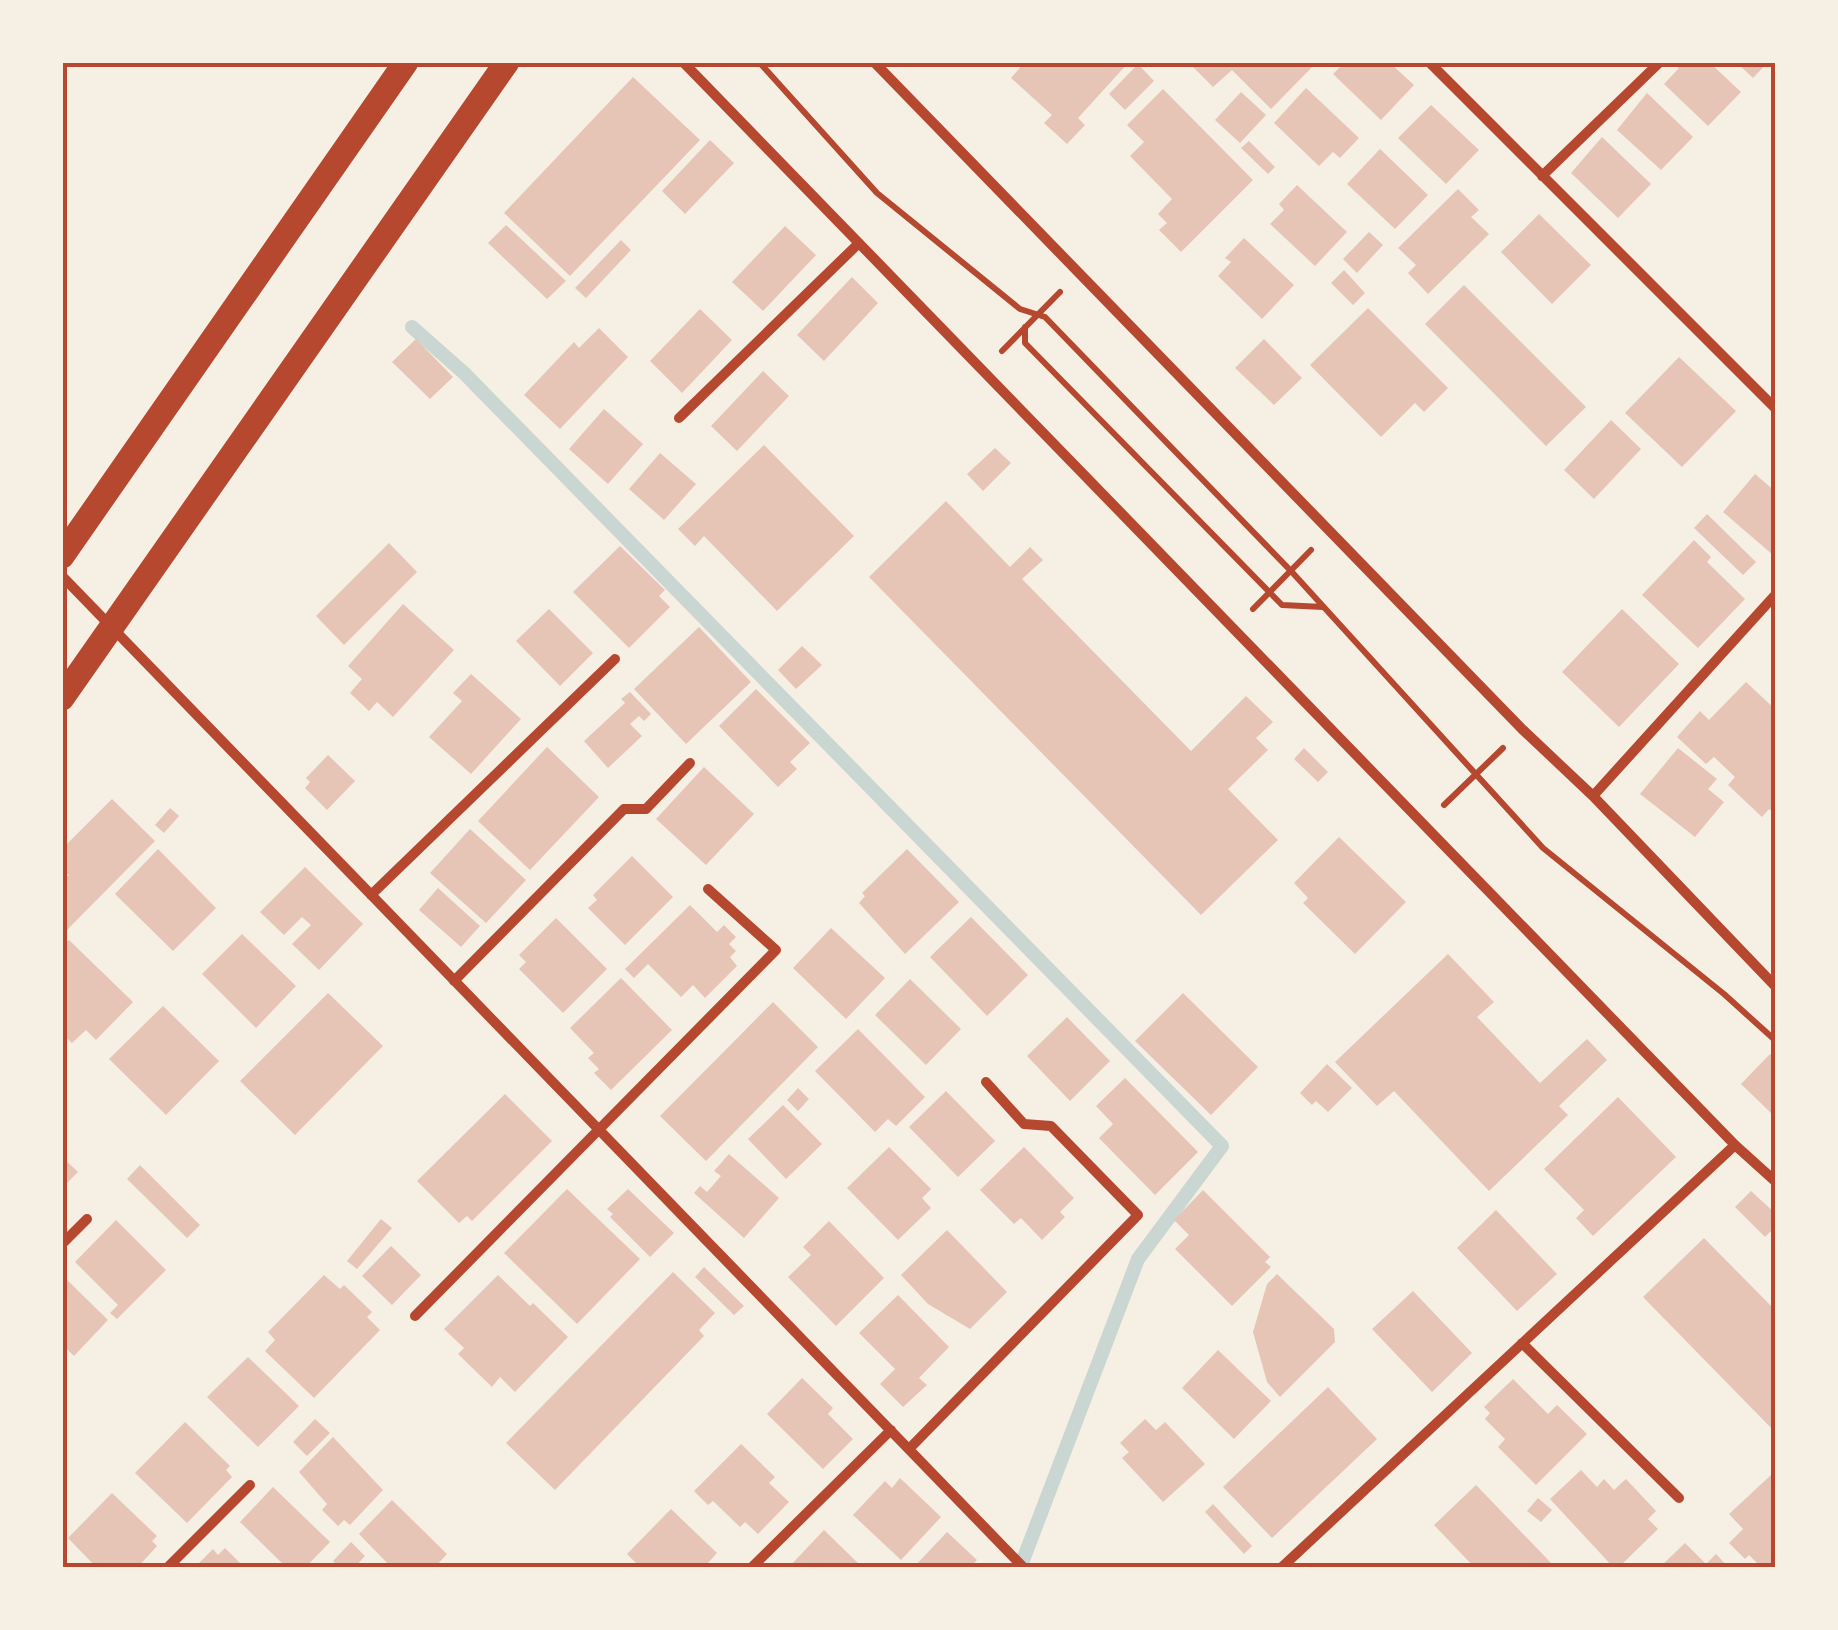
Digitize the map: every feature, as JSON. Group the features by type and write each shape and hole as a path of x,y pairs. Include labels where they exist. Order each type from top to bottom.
{"main road":[{"path":"62,556 406,62"},
{"path":"62,698 507,62"}],"street":[{"path":"683,62 1735,1145 1776,1182"},
{"path":"1428,62 1776,408"},
{"path":"1542,176 1660,62"},
{"path":"880,65 1078,274 1776,987"},
{"path":"680,418 858,244"},
{"path":"62,576 1024,1568"},
{"path":"1593,796 1776,594"},
{"path":"372,895 615,659"},
{"path":"454,981 624,809 646,809 690,763"},
{"path":"415,1316 776,950 708,890"},
{"path":"909,1449 1138,1215 1050,1126 1024,1124 986,1082"},
{"path":"1282,1568 1735,1145"},
{"path":"62,1244 86,1219"},
{"path":"1522,1343 1679,1498"},
{"path":"751,1568 891,1430"},
{"path":"167,1568 250,1485"}],"path":[{"path":"759,62 877,193 1020,309 1045,318 1291,570 1543,848 1776,1040"},
{"path":"983,371 1078,274"},
{"path":"1026,327 1025,343 1282,605 1324,607"},
{"path":"1233,630 1330,532"},
{"path":"1423,825 1522,729"}],"building":[{"path":"1025,62 1129,62 1078,118 1085,125 1067,144 1044,123 1052,115 1011,78"},
{"path":"1188,62 1317,62 1271,109 1232,70 1213,87"},
{"path":"1345,62 1389,62 1414,85 1381,120 1333,74"},
{"path":"1679,62 1709,62 1741,92 1708,126 1664,84 1679,68 1675,66"},
{"path":"1736,62 1768,62 1753,78"},
{"path":"1138,64 1154,81 1125,110 1109,94"},
{"path":"633,77 700,140 570,276 504,213"},
{"path":"1306,88 1359,138 1340,158 1333,152 1319,166 1274,123"},
{"path":"1163,89 1253,180 1181,252 1159,230 1167,223 1158,214 1172,199 1130,156 1144,142 1127,125"},
{"path":"1241,92 1266,115 1240,143 1215,120"},
{"path":"1647,93 1693,137 1661,170 1617,130"},
{"path":"1431,105 1479,150 1446,184 1398,138"},
{"path":"1602,137 1651,184 1618,218 1571,173"},
{"path":"710,140 734,163 685,214 662,191"},
{"path":"1249,141 1275,167 1268,174 1241,148"},
{"path":"1380,149 1428,195 1395,229 1347,184"},
{"path":"1297,185 1347,232 1315,266 1270,224 1284,210 1279,204"},
{"path":"1458,189 1479,210 1471,217 1489,234 1428,294 1408,273 1416,265 1398,248"},
{"path":"1539,214 1591,265 1552,304 1501,252"},
{"path":"506,225 566,281 547,299 488,243"},
{"path":"785,226 816,255 763,311 732,282"},
{"path":"1369,232 1383,245 1357,273 1343,259"},
{"path":"1244,238 1294,285 1262,319 1218,276 1231,262 1225,258"},
{"path":"621,240 631,250 586,298 575,288"},
{"path":"1344,270 1365,293 1353,305 1331,283"},
{"path":"852,277 878,303 824,361 797,335"},
{"path":"1464,285 1586,407 1546,446 1425,324"},
{"path":"1368,308 1448,388 1424,412 1415,403 1381,437 1310,365"},
{"path":"700,309 732,340 682,393 650,361"},
{"path":"599,328 628,357 560,429 524,395 574,342 579,348"},
{"path":"416,339 453,377 430,399 392,362"},
{"path":"1264,339 1302,378 1274,405 1235,368"},
{"path":"1679,357 1736,411 1682,467 1625,413"},
{"path":"763,371 789,396 737,451 711,426"},
{"path":"604,409 643,444 608,484 569,449"},
{"path":"1611,420 1641,449 1594,499 1564,470"},
{"path":"764,445 854,536 777,611 704,536 695,546 678,529"},
{"path":"995,448 1011,463 983,491 967,474"},
{"path":"660,453 696,484 664,520 629,489"},
{"path":"1755,474 1776,492 1773,555 1723,512"},
{"path":"946,501 1010,567 1030,547 1043,560 1022,579 1191,751 1246,696 1273,722 1256,738 1268,750 1228,789 1278,840 1201,915 869,577"},
{"path":"1707,514 1756,562 1743,575 1694,528"},
{"path":"1694,540 1711,557 1707,562 1745,599 1698,648 1642,595"},
{"path":"389,543 417,572 344,645 316,616"},
{"path":"620,546 665,590 659,596 670,607 629,648 573,592"},
{"path":"403,604 454,650 393,717 377,702 369,711 350,693 362,679 348,666"},
{"path":"549,609 593,653 560,686 516,641"},
{"path":"1622,609 1679,664 1619,727 1562,672"},
{"path":"699,627 751,682 686,744 634,689"},
{"path":"802,646 822,665 796,689 778,670"},
{"path":"471,674 521,719 471,774 429,737 462,701 453,693"},
{"path":"1746,682 1776,710 1776,815 1769,809 1762,817 1728,785 1735,777 1714,757 1706,764 1677,737 1700,711 1709,720"},
{"path":"756,689 810,743 790,762 797,769 778,787 719,726"},
{"path":"630,692 651,714 644,721 639,716 630,724 642,736 608,768 584,741 625,703 621,699"},
{"path":"547,747 599,797 530,870 478,821"},
{"path":"1304,748 1328,772 1318,782 1294,759"},
{"path":"1678,748 1717,779 1708,789 1724,802 1695,837 1640,794"},
{"path":"328,755 355,781 327,810 305,788 310,782 306,778"},
{"path":"704,767 754,814 706,865 656,819"},
{"path":"112,799 155,841 62,935 62,879 69,875 62,870 62,849"},
{"path":"170,808 179,816 164,833 155,825"},
{"path":"470,829 526,880 486,923 430,873"},
{"path":"1339,837 1406,902 1355,954 1303,903 1308,898 1294,883"},
{"path":"158,849 216,908 173,951 115,894"},
{"path":"907,849 959,902 905,954 859,903 865,896 862,893"},
{"path":"632,856 673,897 625,945 588,908 597,900 593,895"},
{"path":"305,867 363,924 319,970 292,944 311,925 302,917 284,935 260,912"},
{"path":"438,888 480,926 461,947 419,910"},
{"path":"690,905 717,932 724,925 736,937 729,944 736,951 730,957 737,966 705,998 693,985 681,997 648,964 634,978 625,969"},
{"path":"971,917 1028,975 987,1016 930,957"},
{"path":"556,918 607,969 563,1013 519,969 526,962 519,955"},
{"path":"831,928 885,978 846,1019 793,968"},
{"path":"242,934 296,986 256,1028 202,974"},
{"path":"69,940 133,1002 96,1040 86,1030 72,1043 62,1034 62,946"},
{"path":"1448,954 1494,1002 1477,1017 1540,1083 1587,1039 1607,1060 1559,1106 1568,1115 1489,1191 1394,1091 1377,1106 1335,1062"},
{"path":"621,978 672,1030 611,1090 594,1073 599,1069 588,1058 594,1053 570,1028"},
{"path":"910,979 961,1029 926,1065 875,1015"},
{"path":"328,993 383,1046 295,1135 240,1081"},
{"path":"1183,993 1258,1067 1211,1115 1135,1041"},
{"path":"773,1002 818,1047 706,1161 660,1116"},
{"path":"163,1006 219,1061 166,1115 109,1059"},
{"path":"1067,1017 1110,1061 1070,1101 1027,1056"},
{"path":"858,1029 925,1097 896,1126 888,1119 875,1132 815,1071"},
{"path":"1770,1054 1776,1059 1776,1109 1771,1113 1741,1084"},
{"path":"1327,1064 1352,1088 1328,1112 1316,1101 1312,1105 1300,1093"},
{"path":"1125,1078 1198,1152 1155,1195 1099,1138 1113,1124 1096,1106"},
{"path":"798,1088 809,1099 798,1111 787,1100"},
{"path":"946,1091 995,1141 958,1177 909,1127"},
{"path":"505,1094 552,1141 472,1221 467,1216 459,1223 417,1181"},
{"path":"1618,1097 1676,1157 1593,1236 1576,1218 1584,1210 1544,1169"},
{"path":"783,1105 822,1144 786,1179 748,1139"},
{"path":"889,1147 931,1189 922,1198 931,1208 898,1240 847,1188"},
{"path":"1024,1147 1074,1198 1060,1212 1065,1217 1042,1240 1021,1218 1014,1224 980,1190"},
{"path":"729,1154 779,1198 744,1238 694,1193 700,1186 707,1192 721,1176 714,1171"},
{"path":"62,1157 78,1172 62,1188"},
{"path":"140,1165 200,1225 187,1238 127,1179"},
{"path":"567,1189 640,1259 577,1324 504,1253"},
{"path":"628,1189 674,1233 650,1257 610,1217 613,1214 607,1209"},
{"path":"1203,1190 1270,1257 1265,1262 1271,1267 1232,1306 1175,1249 1189,1235 1174,1220"},
{"path":"1751,1191 1776,1214 1776,1226 1765,1237 1735,1207"},
{"path":"1496,1210 1557,1274 1517,1311 1457,1248"},
{"path":"381,1219 392,1228 357,1269 347,1261"},
{"path":"116,1220 166,1270 117,1319 110,1313 118,1305 75,1262"},
{"path":"829,1221 884,1278 836,1326 788,1277 811,1255 803,1247"},
{"path":"947,1230 1007,1292 970,1329 928,1304 901,1275"},
{"path":"1704,1238 1776,1311 1776,1433 1643,1297"},
{"path":"391,1246 421,1275 392,1305 362,1276"},
{"path":"704,1267 744,1306 734,1315 695,1277"},
{"path":"673,1272 715,1313 699,1330 704,1336 555,1490 506,1443"},
{"path":"1277,1274 1334,1329 1335,1342 1280,1397 1267,1382 1253,1332 1267,1284"},
{"path":"62,1275 108,1320 74,1356 62,1344"},
{"path":"324,1275 340,1289 344,1285 372,1312 367,1317 380,1330 314,1398 265,1351 275,1340 268,1332"},
{"path":"498,1275 568,1337 515,1392 500,1377 492,1387 458,1354 464,1348 444,1329"},
{"path":"1413,1291 1472,1353 1432,1392 1372,1329"},
{"path":"898,1295 949,1347 919,1378 927,1385 903,1407 880,1384 895,1369 859,1333"},
{"path":"1218,1350 1271,1401 1234,1439 1182,1388"},
{"path":"248,1357 299,1406 258,1447 207,1397"},
{"path":"802,1378 833,1408 828,1414 853,1439 823,1469 767,1414"},
{"path":"1513,1379 1548,1414 1557,1405 1587,1434 1536,1485 1498,1447 1505,1439 1485,1419 1490,1413 1484,1407"},
{"path":"1328,1387 1377,1439 1272,1538 1223,1487"},
{"path":"315,1419 330,1433 307,1456 293,1442"},
{"path":"1145,1419 1156,1430 1165,1422 1205,1464 1163,1502 1122,1458 1129,1452 1120,1443"},
{"path":"185,1422 230,1466 226,1470 232,1477 187,1523 135,1473"},
{"path":"333,1437 383,1490 350,1525 344,1520 338,1526 322,1510 327,1504 299,1472"},
{"path":"741,1444 775,1477 769,1483 789,1502 758,1534 745,1522 740,1527 713,1501 708,1505 694,1491"},
{"path":"1581,1470 1597,1487 1604,1479 1614,1490 1626,1479 1656,1511 1648,1519 1658,1529 1618,1568 1550,1499"},
{"path":"1771,1475 1776,1479 1776,1559 1762,1568 1749,1555 1745,1559 1729,1543 1743,1529 1729,1514"},
{"path":"900,1478 941,1517 901,1560 853,1515 885,1481 892,1488"},
{"path":"1476,1485 1553,1565 1551,1568 1475,1568 1434,1525"},
{"path":"273,1487 330,1542 305,1568 287,1568 240,1522"},
{"path":"112,1493 157,1536 152,1541 157,1546 137,1568 97,1568 68,1538"},
{"path":"1538,1498 1552,1510 1541,1522 1527,1511"},
{"path":"392,1500 447,1554 434,1568 392,1568 359,1534"},
{"path":"1213,1504 1252,1546 1244,1554 1205,1512"},
{"path":"671,1509 717,1553 707,1564 711,1568 641,1568 627,1554"},
{"path":"824,1530 863,1568 788,1568"},
{"path":"947,1532 977,1560 969,1568 913,1568"},
{"path":"351,1542 365,1556 354,1568 340,1568 333,1561"},
{"path":"1685,1543 1706,1564 1716,1554 1729,1568 1659,1568"},
{"path":"225,1548 245,1568 194,1568 213,1549 218,1555"}],"waterway":[{"path":"412,327 464,373 1222,1146 1138,1259 1020,1568"}]}
